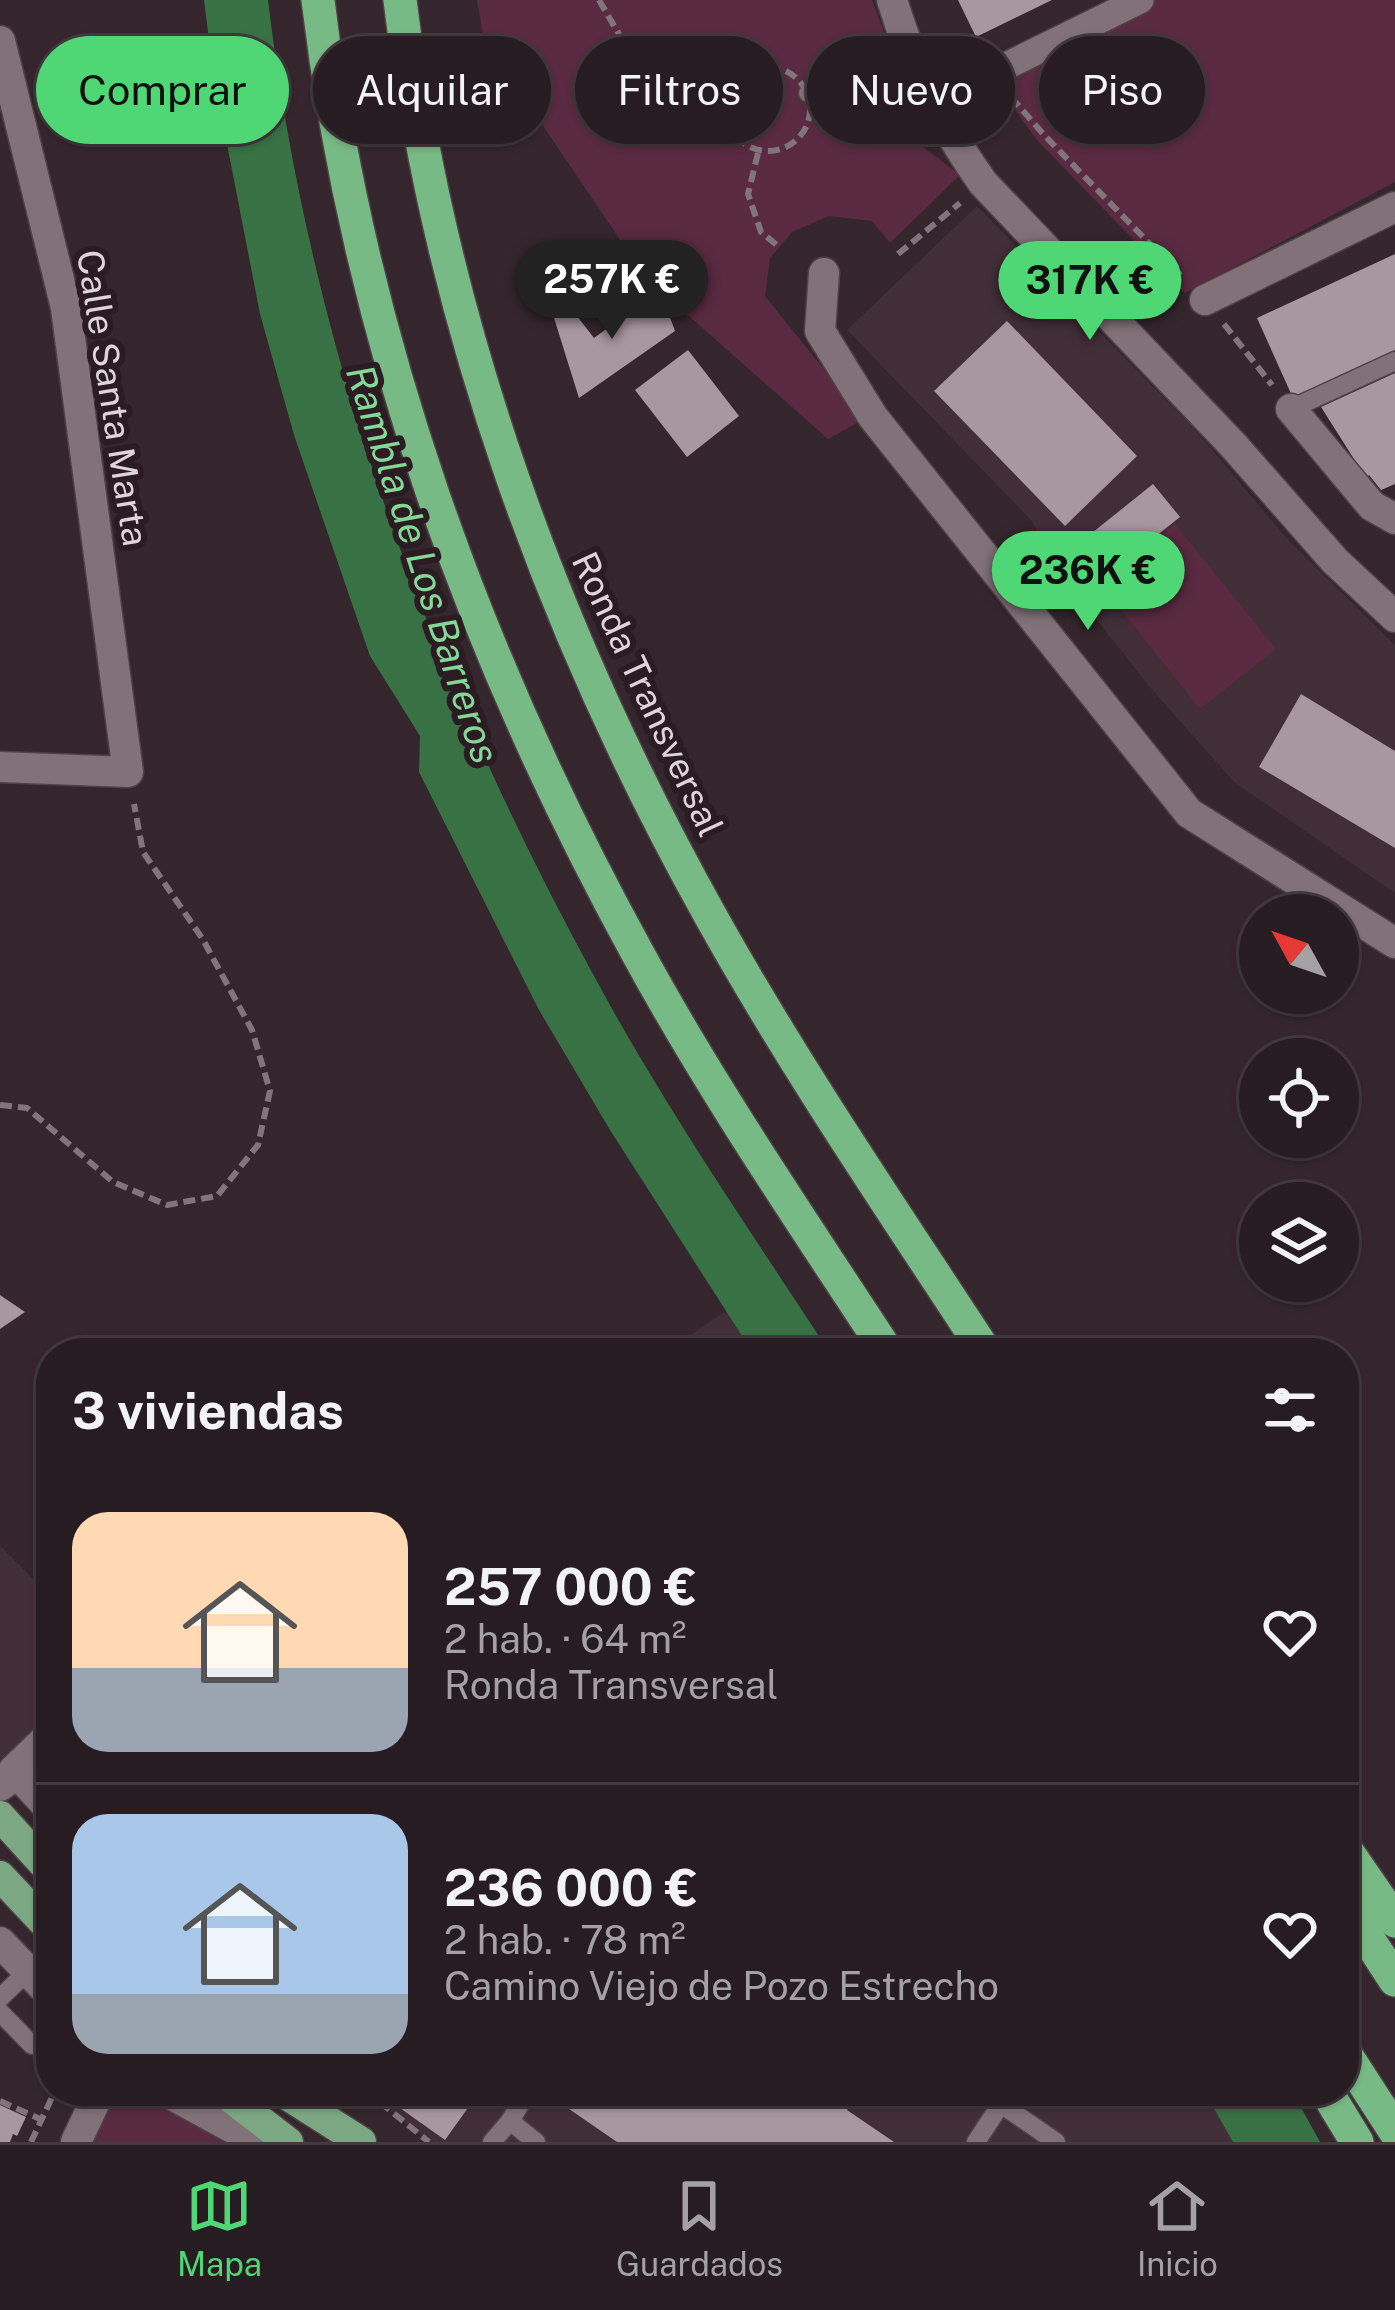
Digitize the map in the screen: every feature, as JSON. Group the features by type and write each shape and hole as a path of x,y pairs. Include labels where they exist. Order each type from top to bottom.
{"highway":[{"path":"317,0 370,286 440,516 522,725 638,955 706,1071 878,1338"},
{"name":"Ronda Transversal","path":"400,0 450,266 481,377 553,584 597,691 710,915 776,1028 976,1338"},
{"path":"776,1028 992,1338"},
{"path":"1359,1869 1395,1921"},
{"path":"1359,1925 1395,1980"},
{"path":"1359,2075 1395,2131"},
{"path":"1335,2106 1357,2142"}],"main road":[{"path":"0,1816 36,1856"},
{"path":"0,1876 36,1914"},
{"path":"241,2106 288,2142"},
{"path":"305,2106 361,2142"}],"street":[{"path":"892,0 903,36"},
{"path":"1015,62 1141,0"},
{"name":"Calle Santa Marta","path":"0,42 66,308 128,772"},
{"path":"956,144 983,183 1233,445 1335,561 1395,617"},
{"path":"1205,300 1395,207"},
{"path":"824,273 820,331 874,417 1190,813 1395,943"},
{"path":"1292,409 1387,507"},
{"path":"0,767 128,772"},
{"path":"36,1749 7,1778 36,1799"},
{"path":"0,1942 36,1980"},
{"path":"76,2142 93,2106"},
{"path":"192,2106 258,2142"}],"lane":[{"path":"1292,409 1395,361"},
{"path":"0,1999 28,1972"},
{"path":"0,2012 32,2045"},
{"path":"492,2142 519,2106"},
{"path":"976,2142 1000,2106"},
{"path":"1004,2106 1056,2142"},
{"path":"510,2121 536,2142"}],"path":[{"path":"599,0 620,36"},
{"path":"783,70 794,74 807,92"},
{"path":"1015,102 1205,300 1292,409"},
{"path":"746,144 759,151 786,148 806,129 807,111"},
{"path":"759,151 748,194 761,232 778,246"},
{"path":"898,254 983,183"},
{"path":"0,1105 27,1108 113,1182 167,1205 217,1196 258,1145 269,1091 252,1030 202,938 142,852 128,772"},
{"path":"0,2101 42,2120"},
{"path":"32,2142 48,2106"},
{"path":"385,2106 429,2142"}],"shaded area":[{"path":"204,0 268,0 273,36 208,36"},
{"path":"477,0 872,0 886,36 807,36 807,144 919,144 960,175 890,243 872,221 829,216 792,232 770,258 765,296 864,419 828,439 646,278 551,138 551,36 483,36"},
{"path":"1140,0 1395,0 1395,182 1185,293 1041,144 1205,144 1205,36 1067,36"},
{"path":"1039,50 1039,142 1015,109 1015,62"},
{"path":"289,138 345,380 384,503 479,744 534,861 621,1024 820,1338 743,1338 539,1010 419,772 420,736 370,656 294,435 260,314 227,144 289,144"},
{"path":"977,206 1196,431 1290,542 1395,645 1395,893 1234,782 1149,686 1071,587 1031,520 847,330"},
{"path":"1175,524 1276,649 1200,709 1101,585"},
{"path":"753,1292 783,1338 686,1338"},
{"path":"0,1546 36,1582 36,1802 0,1760"},
{"path":"93,2106 162,2106 227,2142 76,2142"},
{"path":"385,2106 1253,2106 1273,2142 429,2142"},
{"path":"1213,2106 1300,2106 1320,2142 1233,2142"}],"building":[{"path":"958,0 1052,0 978,36"},
{"path":"1395,254 1395,350 1293,398 1257,318"},
{"path":"660,290 675,331 579,398 554,318 570,307 594,338"},
{"path":"1007,321 1137,456 1065,526 934,391"},
{"path":"688,350 739,416 687,457 635,390"},
{"path":"1395,373 1395,484 1381,490 1369,475 1366,478 1321,407"},
{"path":"1153,484 1180,517 1093,586 1067,553"},
{"path":"1301,694 1395,751 1395,848 1259,767"},
{"path":"0,1295 25,1312 0,1329"},
{"path":"0,2105 26,2117 10,2142 0,2142"},
{"path":"397,2106 469,2106 445,2140"},
{"path":"565,2106 850,2106 847,2110 894,2142 617,2142"}],"water label":[{"name":"Rambla de Los Barreros","path":"423,564"}]}
